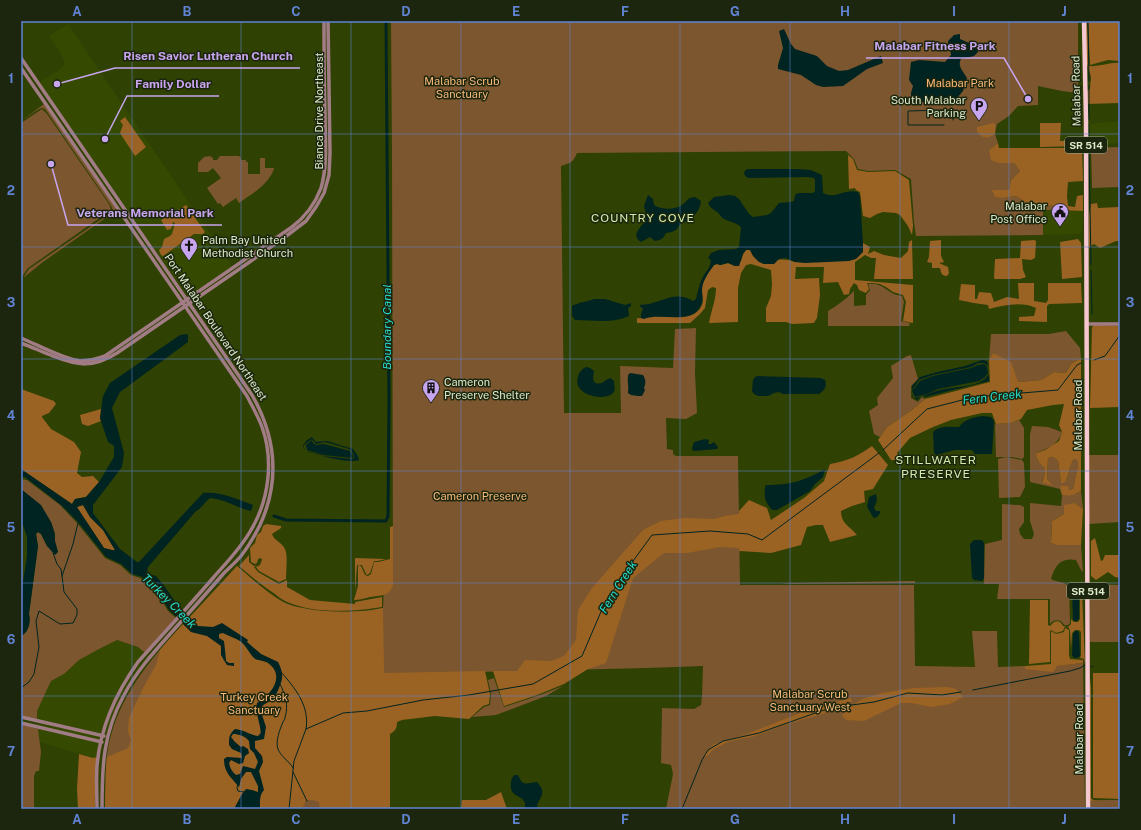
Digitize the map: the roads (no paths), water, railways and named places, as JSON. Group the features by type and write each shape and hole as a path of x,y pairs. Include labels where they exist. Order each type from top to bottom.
{"main road":[{"name":"Malabar Road","path":"1084,21 1086,122 1088,809"}],"street":[{"name":"Bianca Drive Northeast","path":"189,301 292,227 308,212 316,199 322,183 325,164 324,21"},
{"name":"Bianca Drive Northeast","path":"189,301 251,261 299,226 312,213 324,193 330,168 328,21"},
{"name":"Port Malabar Boulevard Northeast","path":"21,58 252,394 267,427 273,458 271,490 264,516 256,533 241,556 155,651 132,682 116,711 107,736 103,766 102,809"},
{"name":"Port Malabar Boulevard Northeast","path":"21,68 247,396 262,428 266,441 268,459 266,488 259,514 251,530 234,554 138,662 127,678 111,708 102,735 97,766 97,809"},
{"path":"61,126 73,140 79,143"},
{"path":"75,147 87,159 90,160"},
{"path":"87,164 90,164 104,179"},
{"path":"96,177 107,189 110,188"},
{"path":"21,338 68,358 81,361 91,360 102,357 189,301"},
{"path":"21,343 65,361 77,364 101,362 183,304"},
{"path":"1087,324 1120,324"},
{"path":"21,717 107,736"},
{"path":"21,723 106,743"}],"water":[{"path":"784,29 795,49 817,56 827,66 839,71 848,70 881,56 883,63 867,69 843,86 823,87 816,85 801,75 778,69 783,48 779,31"},
{"path":"960,34 960,39 976,46 978,52 974,56 961,59 961,68 967,78 963,91 951,102 911,102 913,86 909,80 911,62 919,60 945,62 951,55 948,41 954,35"},
{"path":"747,169 811,170 822,175 823,193 827,195 836,195 848,191 858,192 860,196 863,252 856,259 849,261 805,263 795,262 786,258 779,259 774,264 764,264 759,262 753,256 750,250 746,250 739,266 728,263 714,265 703,283 703,298 701,305 697,311 691,315 684,317 641,318 643,309 640,305 673,297 686,298 693,301 696,299 702,280 710,265 711,260 708,258 711,253 719,250 736,249 739,247 741,227 724,219 711,207 708,203 714,197 729,195 735,196 753,217 771,213 779,203 794,201 795,195 798,193 813,193 815,191 814,178 748,178 745,176 744,172"},
{"path":"648,195 653,199 654,205 664,209 679,207 692,197 695,197 701,201 697,213 687,221 680,224 676,230 666,233 663,238 659,240 655,241 650,237 641,242 638,240 636,235 646,220 644,206"},
{"path":"594,299 605,299 625,305 631,303 631,306 628,308 629,316 609,321 575,320 572,316 572,306"},
{"path":"188,334 188,342 120,392 112,408 124,453 122,467 93,505 93,513 120,549 139,562 203,493 222,494 253,505 251,511 221,500 210,498 196,511 148,567 147,572 156,576 179,607 198,626 213,627 222,623 248,640 247,642 261,654 278,662 279,664 282,680 279,689 273,699 263,705 260,709 266,727 264,739 255,741 255,748 262,756 263,762 259,771 264,790 262,792 260,809 237,809 235,807 246,789 258,792 258,786 251,772 246,772 241,779 239,787 225,768 224,759 227,757 242,758 241,753 232,749 229,745 230,736 235,729 258,736 261,733 257,714 257,703 267,695 274,685 276,674 273,668 268,663 254,658 240,641 223,633 219,634 219,638 224,641 226,661 229,663 234,663 234,666 227,665 221,655 221,646 207,636 191,632 169,610 157,590 142,577 132,574 121,564 106,557 78,522 61,505 25,477 21,477 21,469 72,504 75,499 86,497 99,482 114,457 114,446 108,442 100,418 103,396 110,383 180,335","holes":["83,505 90,517 103,530 115,550 104,548 77,507","233,734 242,736 249,741 250,749 254,753 258,762 255,769 243,766 240,774 236,775 231,770 229,763 231,760 239,764 243,763 245,756 249,753 248,749 243,746 241,747 235,742 231,737"]},
{"path":"982,360 987,361 988,366 984,363 978,363 971,367 933,375 919,380 912,390 912,386 920,377 965,366"},
{"path":"984,364 987,367 988,373 979,381 938,389 915,397 912,391 920,381 933,376"},
{"path":"586,367 594,371 594,382 601,383 610,378 614,381 614,392 609,396 596,397 584,392 577,383 578,375"},
{"path":"630,373 643,375 645,390 642,396 631,395 628,393 628,375"},
{"path":"989,374 989,381 925,397 923,396 940,390 976,384 984,380"},
{"path":"758,376 821,378 825,380 826,386 819,394 783,394 779,392 768,396 758,396 752,391 753,380"},
{"path":"983,416 991,417 994,421 992,454 975,454 972,450 955,450 936,455 934,453 933,432 939,428 959,427 970,419"},
{"path":"312,437 316,442 327,441 353,449 359,460 341,460 326,457 308,452 306,451 323,456 354,458 351,450 325,442 316,444 312,439 304,445 304,448 303,446 306,441"},
{"path":"705,439 709,440 708,444 714,442 718,447 717,449 693,451 692,448 694,442"},
{"path":"312,440 316,445 324,444 350,451 353,458 323,455 307,450 306,445"},
{"path":"825,469 823,477 810,491 777,510 772,510 765,497 766,485 797,482"},
{"path":"21,489 41,505 51,522 58,552 55,555 47,546 41,534 38,532 36,534 38,546 29,614 30,620 28,629 21,636 21,595 27,556 27,537 21,519"},
{"path":"876,494 877,500 874,508 876,511 880,511 880,513 874,518 867,507 869,497"},
{"path":"974,540 982,540 984,543 984,578 982,581 974,580 972,578 970,544"},
{"path":"1074,588 1077,588 1079,591 1079,619 1077,621 1074,621 1073,619 1072,591"},
{"path":"1075,631 1078,631 1079,633 1080,656 1077,658 1074,658 1072,655 1073,634"},
{"path":"515,775 518,775 524,783 537,782 540,785 542,788 542,794 537,805 538,809 524,809 525,803 521,798 514,794 511,788 511,780"}],"waterway":[{"name":"Boundary Canal","path":"274,516 286,520 386,521 388,516 389,400 386,21"},
{"path":"1088,21 1089,81"},
{"path":"1089,86 1089,120"},
{"path":"944,110 908,111 908,125 944,125"},
{"path":"946,110 953,110 953,120"},
{"path":"1089,124 1089,145"},
{"path":"1089,149 1091,265"},
{"path":"1091,270 1092,314"},
{"name":"Fern Creek","path":"1094,360 1105,356 1120,335"},
{"name":"Fern Creek","path":"883,450 927,409 974,397 1058,390 1077,365 1081,363"},
{"name":"Fern Creek","path":"289,809 294,761 306,729 343,713 367,711 423,700 469,695 533,684 582,656 603,607 625,572 652,535 710,531 748,534 762,540 879,453"},
{"path":"21,688 29,682 34,674 39,647 36,621 39,611 60,624 73,623 77,615 77,609 64,592 62,576 73,544 78,523"},
{"path":"53,553 57,564 61,569 62,576"},
{"path":"973,690 1070,671 1085,665"},
{"name":"Fern Creek","path":"281,672 296,691 304,705 307,721 306,729"},
{"path":"280,684 285,696 287,709 285,719 278,736 277,746 280,753 293,768"},
{"path":"682,809 702,760 708,750 723,741 759,733 821,711 837,707 874,702 908,693 942,695 961,692"},
{"path":"293,772 307,801"},
{"name":"Turkey Creek","path":"238,784 238,791 244,792"}],"place":[{"name":"Risen Savior Lutheran Church","path":"57,84"},
{"name":"Malabar Fitness Park","path":"1028,99"},
{"name":"South Malabar Parking","path":"979,121"},
{"name":"Family Dollar","path":"105,139"},
{"name":"Veterans Memorial Park","path":"51,164"},
{"name":"Malabar Post Office","path":"1060,227"},
{"name":"Palm Bay United Methodist Church","path":"189,261"},
{"name":"Cameron Preserve Shelter","path":"431,403"}],"district":[{"name":"COUNTRY COVE","path":"643,218"},
{"name":"STILLWATER PRESERVE","path":"936,467"}],"park label":[{"name":"Malabar Park","path":"960,83"},
{"name":"Malabar Scrub Sanctuary","path":"462,87"},
{"name":"Cameron Preserve","path":"480,496"},
{"name":"Malabar Scrub Sanctuary West","path":"810,700"},
{"name":"Turkey Creek Sanctuary","path":"254,703"}]}
